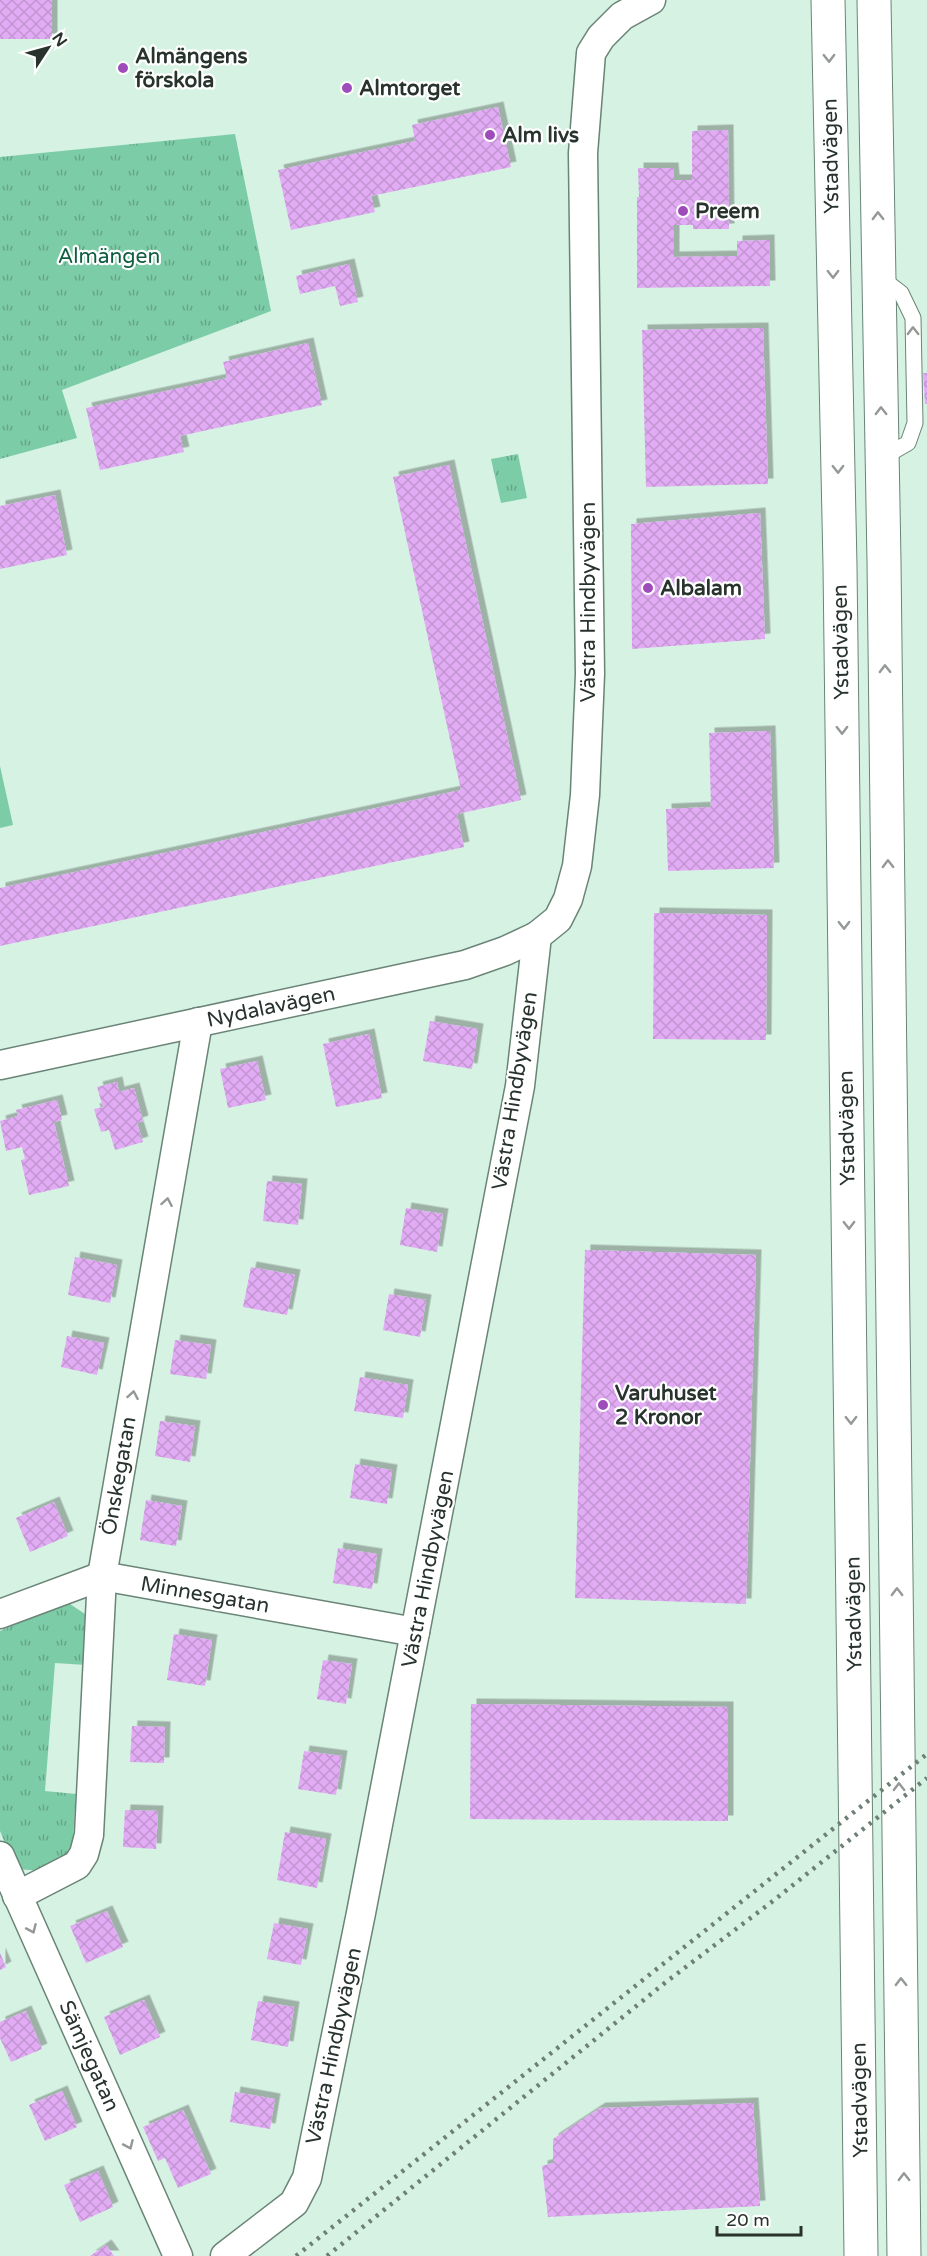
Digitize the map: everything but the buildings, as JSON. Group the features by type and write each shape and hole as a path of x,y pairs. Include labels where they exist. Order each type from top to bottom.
{"main road":[{"name":"Ystadvägen","path":"828,0 840,566 861,2256"},
{"name":"Ystadvägen","path":"874,0 882,458 904,2256"}],"street":[{"name":"Västra Hindbyvägen","path":"225,2256 294,2203 307,2178 362,1913 520,1086 537,936 558,918 568,899 578,866 585,795 590,674 583,153 591,53 601,37 622,16 651,0"},
{"name":"Nydalavägen","path":"0,1065 465,964 505,951 537,936"},
{"name":"Önskegatan","path":"18,1896 77,1865 84,1854 89,1835 102,1576 198,1022"},
{"name":"Minnesgatan","path":"102,1576 415,1632"},
{"path":"0,1614 102,1576"},
{"name":"Sämjegatan","path":"0,1856 178,2256"}],"green space":[{"name":"Almängen","path":"235,134 271,311 62,390 77,438 0,459 0,157"},
{"path":"518,454 527,498 501,503 491,459"},
{"path":"0,766 13,825 0,828"},
{"path":"67,1602 88,1616 86,1665 55,1663 45,1791 76,1794 72,1853 43,1871 16,1869 0,1831 0,1631"}],"railway":[{"path":"296,2256 927,1754"},
{"path":"327,2256 666,1982 773,1901 927,1778"}],"place":[{"name":"Almängens förskola","path":"123,68"},
{"name":"Almtorget","path":"347,88"},
{"name":"Alm livs","path":"490,135"},
{"name":"Preem","path":"683,211"},
{"name":"Albalam","path":"648,588"},
{"name":"Varuhuset 2 Kronor","path":"603,1405"}]}
